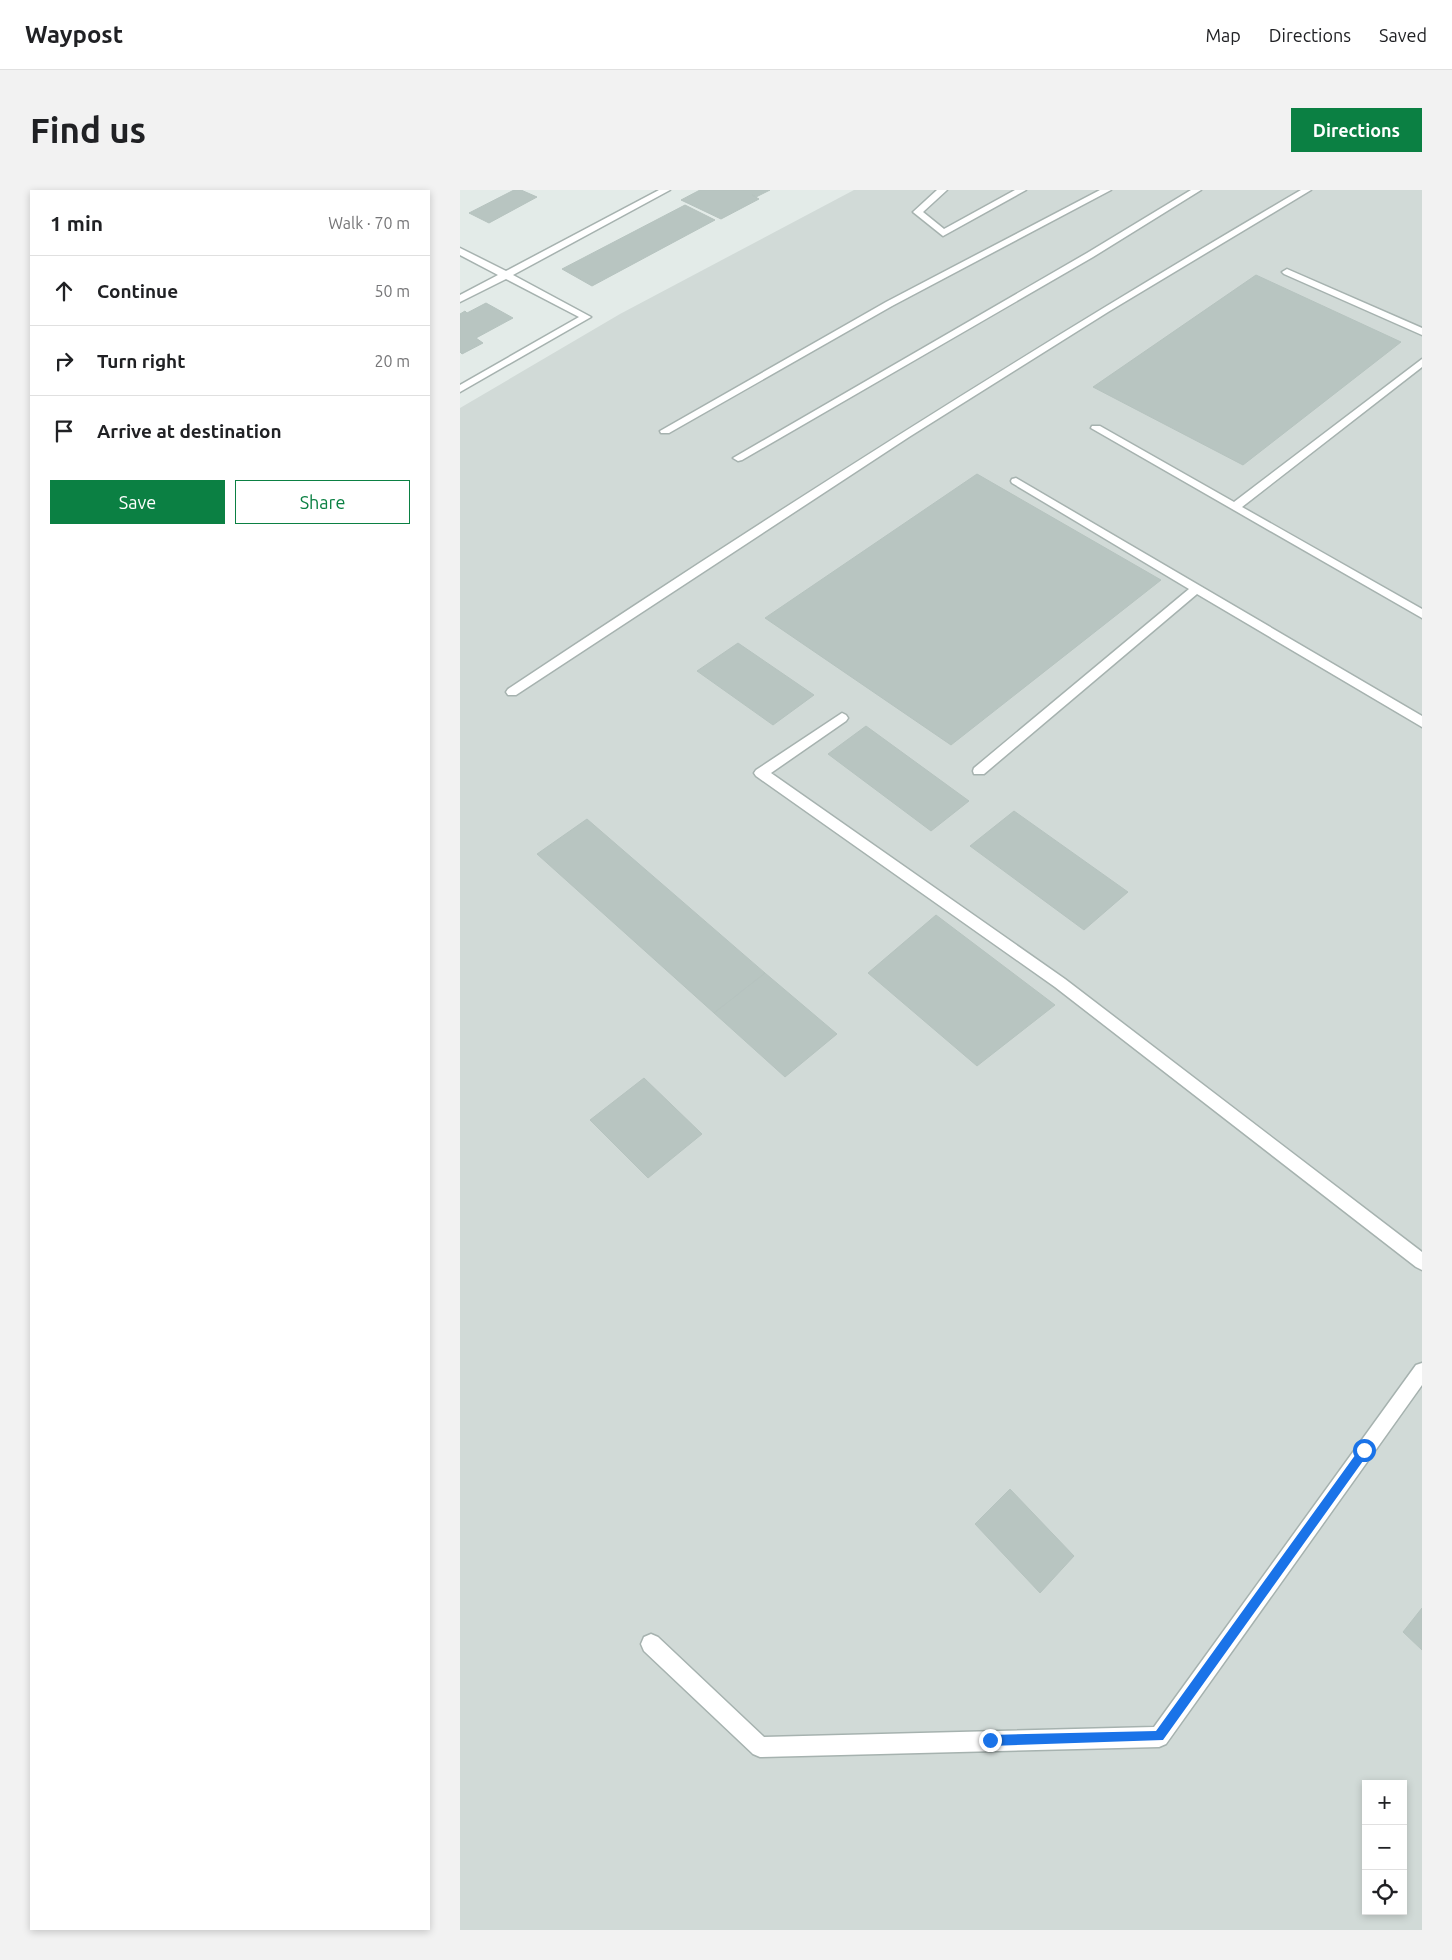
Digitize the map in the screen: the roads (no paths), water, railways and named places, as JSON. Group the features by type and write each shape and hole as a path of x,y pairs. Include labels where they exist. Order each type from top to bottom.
{"lane":[{"path":"460,299 666,190"},
{"path":"943,190 934,195 918,212 943,233 1022,190"},
{"path":"665,431 889,304 1107,190"},
{"path":"738,458 1090,255 1197,190"},
{"path":"512,692 782,513 1010,369 1307,190"},
{"path":"460,251 586,317 460,389"},
{"path":"1287,272 1422,332"},
{"path":"1235,507 1422,362"},
{"path":"1096,428 1422,614"},
{"path":"1016,481 1422,722"},
{"path":"979,771 1197,588"},
{"path":"842,718 761,773 1060,983 1422,1262"},
{"path":"651,1644 760,1747 1159,1737 1422,1371"}]}
